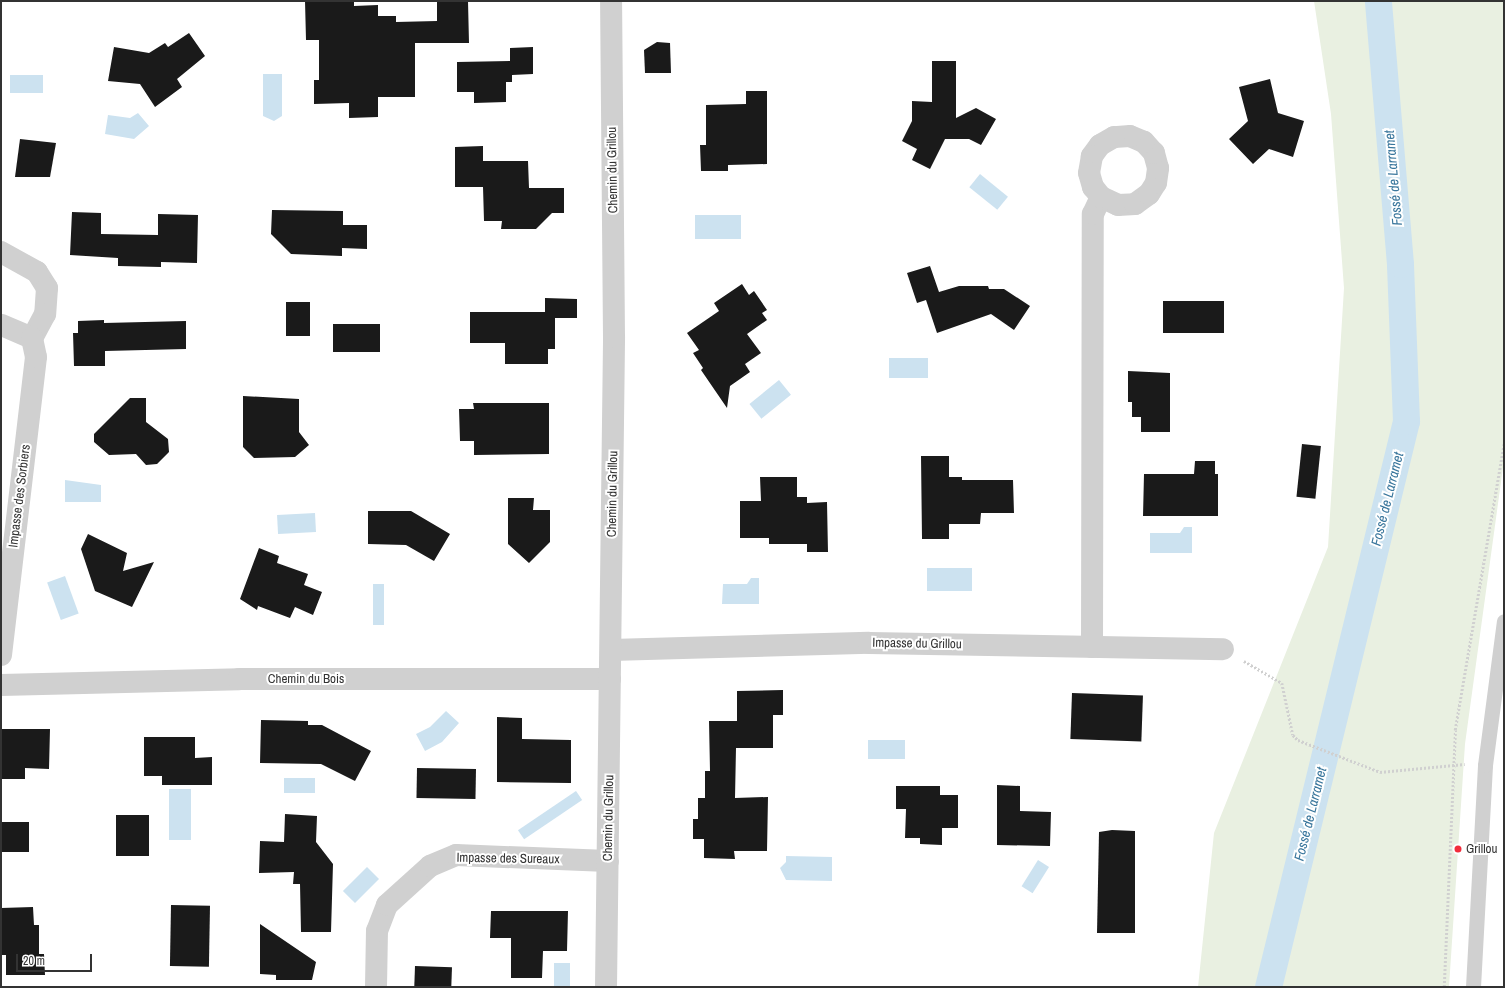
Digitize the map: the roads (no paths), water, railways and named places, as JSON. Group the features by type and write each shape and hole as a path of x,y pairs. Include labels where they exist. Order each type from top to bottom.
{"street":[{"name":"Chemin du Grillou","path":"606,987 614,337 611,1"},
{"path":"1092,647 1093,214 1101,197"},
{"path":"1,252 37,272 47,288 44,314 32,338 1,324"},
{"name":"Impasse des Sorbiers","path":"1,655 36,357 32,338"},
{"name":"Impasse du Grillou","path":"611,650 869,643 1224,649"},
{"name":"Chemin du Bois","path":"1,684 238,679 610,680"},
{"name":"Impasse des Sureaux","path":"376,987 377,931 387,905 430,866 456,855 608,861"}],"lane":[{"path":"1473,987 1484,765 1504,621"}],"water":[{"path":"263,74 282,74 282,116 274,121 263,116"},
{"path":"10,75 43,75 43,93 10,93"},
{"path":"138,113 149,126 134,139 105,134 108,115 130,118"},
{"path":"980,174 1008,197 997,210 969,187"},
{"path":"695,215 741,215 741,239 695,239"},
{"path":"889,358 928,358 928,378 889,378"},
{"path":"779,380 791,395 761,419 749,404"},
{"path":"65,480 101,485 101,502 65,502"},
{"path":"315,513 316,532 278,534 277,515"},
{"path":"1184,527 1192,527 1192,553 1150,553 1150,533 1180,533"},
{"path":"927,568 972,568 972,591 927,591"},
{"path":"65,576 79,614 61,620 47,582"},
{"path":"751,578 759,578 759,604 722,604 723,584 747,584"},
{"path":"373,584 384,584 384,625 373,625"},
{"path":"446,711 459,723 442,742 425,751 416,734 430,727"},
{"path":"868,740 905,740 905,759 868,759"},
{"path":"284,778 315,778 315,793 284,793"},
{"path":"169,789 191,789 191,840 169,840"},
{"path":"576,791 582,800 524,839 518,830"},
{"path":"1313,802 1322,804 1276,987 1268,985"},
{"path":"786,856 832,857 832,881 786,880 780,868 786,862"},
{"path":"1038,860 1049,867 1033,893 1022,886"},
{"path":"367,867 379,879 355,903 343,891"},
{"path":"554,963 570,963 570,987 554,987"}],"waterway":[{"name":"Fossé de Larramet","path":"1268,987 1406,421 1400,264 1378,1"}],"place":[{"name":"Grillou","path":"1458,849"}]}
